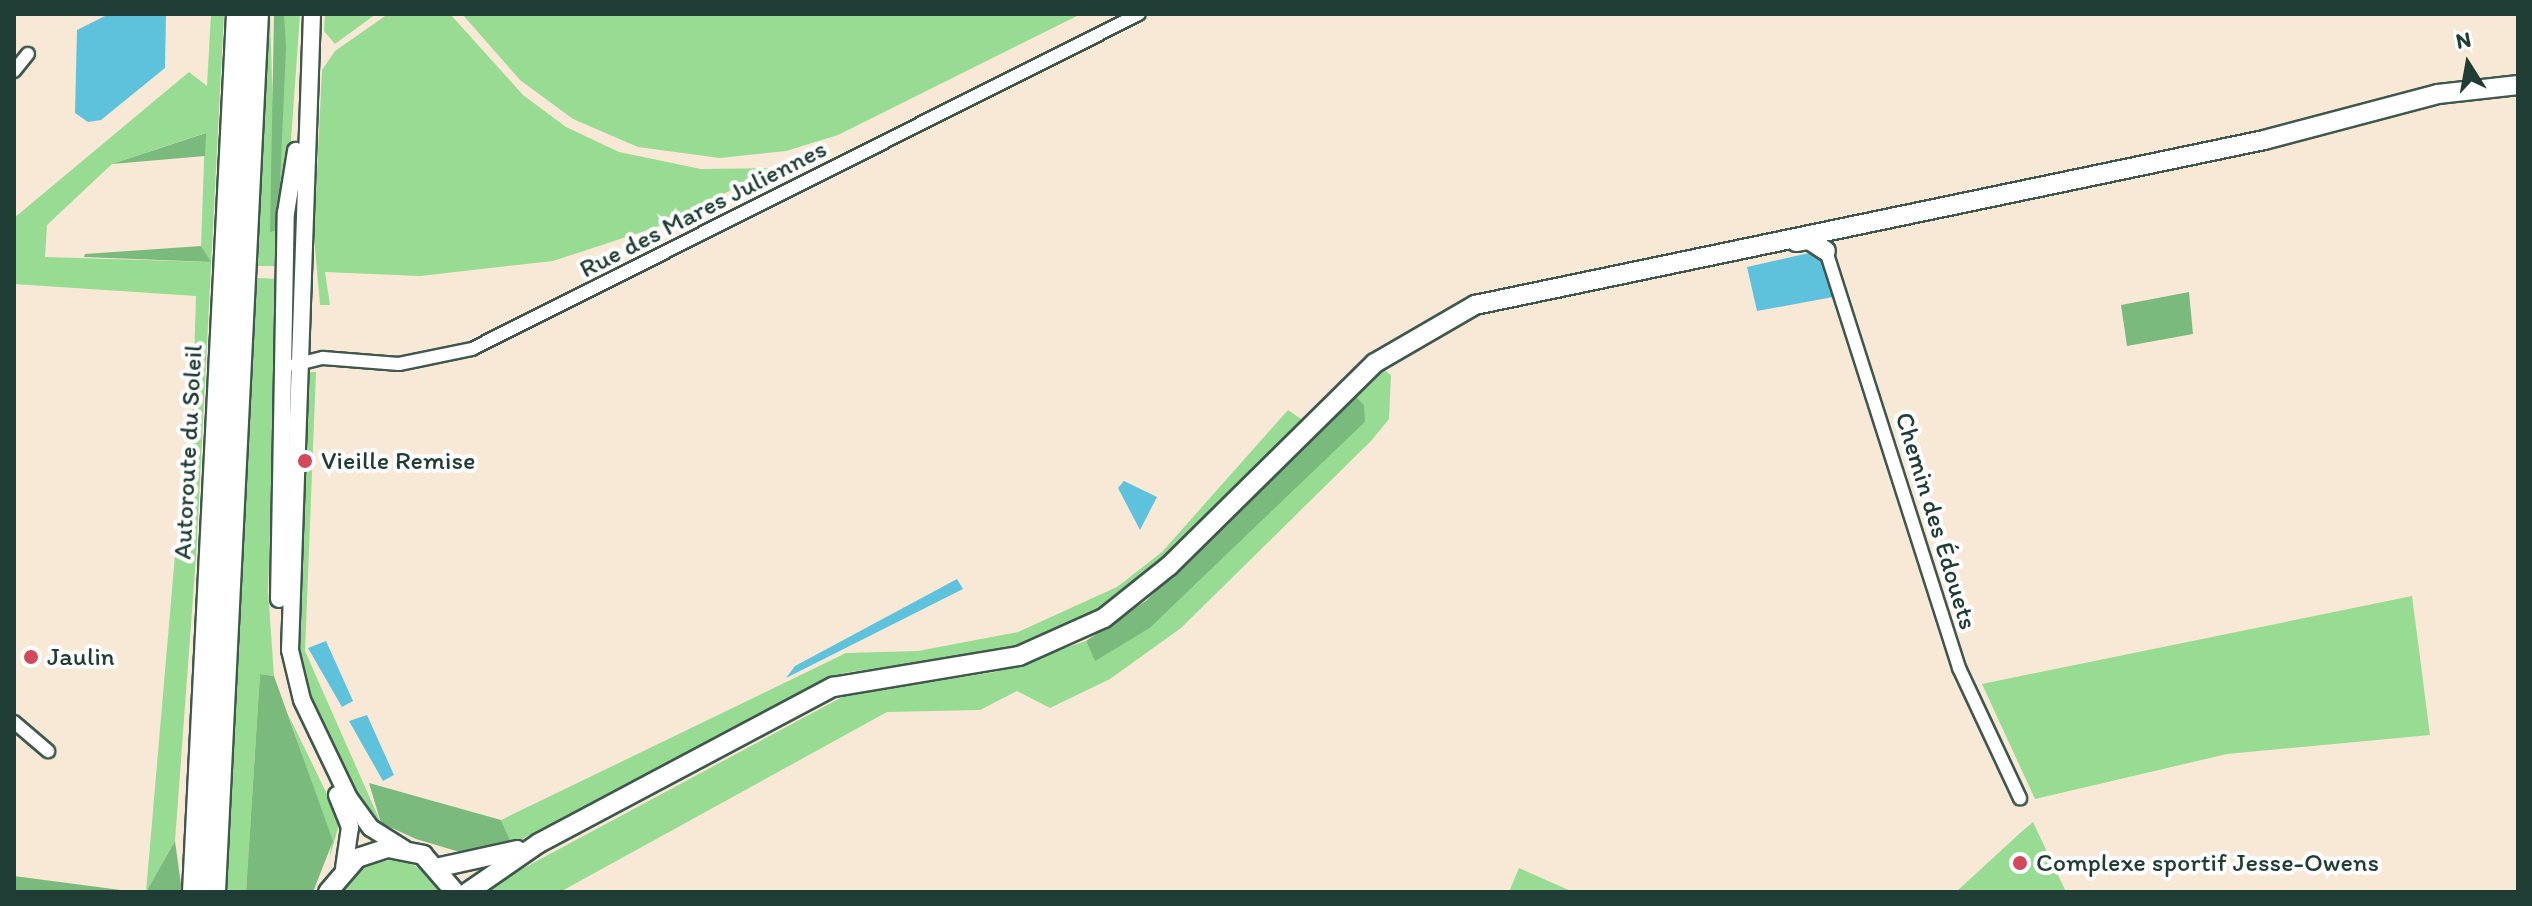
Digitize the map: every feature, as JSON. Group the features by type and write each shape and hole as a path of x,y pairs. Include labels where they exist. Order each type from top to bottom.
{"highway":[{"name":"Autoroute du Soleil","path":"194,892 238,14"},
{"name":"Autoroute du Soleil","path":"214,892 257,14"}],"main road":[{"path":"304,14 286,213 281,387 282,663 350,827 344,868"},
{"path":"312,14 288,623 295,677 361,819 404,849 440,867 455,892"},
{"path":"468,892 539,843 833,687 1019,656 1104,618 1169,566 1348,386 1444,318 1516,292 2264,140 2470,89 2518,85"},
{"path":"2470,89 2518,93"},
{"path":"1826,251 1826,237 1886,216"},
{"path":"1750,244 1809,240 1826,251"},
{"path":"440,867 539,843"},
{"path":"328,892 344,868 372,851 404,849"}],"street":[{"name":"Rue des Mares Juliennes","path":"297,361 399,364 472,349 1139,14"},
{"path":"14,71 28,54"},
{"name":"Chemin des Édouets","path":"1826,251 1959,668 2020,798"},
{"path":"281,387 297,361"},
{"path":"14,722 48,751"}],"green space":[{"path":"211,14 224,14 196,557 175,841 146,892 175,555 188,555 196,296 14,284 14,218 189,72 207,86","holes":["205,133 201,246 210,262 45,257 47,225 112,164"]},
{"path":"270,14 278,266 257,266"},
{"path":"274,14 284,14 286,47 278,230 270,232"},
{"path":"284,14 300,14 290,154 279,204"},
{"path":"325,14 376,14 335,44 324,31"},
{"path":"388,14 450,14 523,95 566,127 619,152 701,169 775,168 660,226 553,261 420,276 325,272 330,305 320,305 314,236 322,70 335,51"},
{"path":"462,14 1081,14 838,135 786,151 720,158 638,147 573,119 520,80"},
{"path":"206,133 205,156 112,164"},
{"path":"201,246 211,262 84,257 85,254"},
{"path":"257,278 279,279 268,590 274,676 260,674 246,892 226,892"},
{"path":"2189,292 2193,334 2127,346 2121,305"},
{"path":"1381,368 1391,375 1389,419 1372,440 1181,628 1110,679 1050,708 1017,691 980,710 887,712 560,892 479,892 846,695 995,672 1086,641 1095,660 1150,628 1365,422 1352,393"},
{"path":"310,372 316,372 305,651 381,823 358,804 295,657"},
{"path":"1352,393 1364,405 1365,422 1150,628 1095,661 1086,641 1147,600"},
{"path":"1288,410 1304,421 1134,590 1097,615 1003,651 843,673 512,844 501,820 846,653 918,651 1018,632 1117,587 1162,552"},
{"path":"2412,596 2430,735 2227,754 2035,799 1982,684"},
{"path":"260,674 274,676 333,841 313,892 246,892"},
{"path":"288,714 340,821 329,860 332,841"},
{"path":"369,783 501,820 512,844 463,853 416,839 381,823"},
{"name":"Complexe sportif Jesse-Owens","path":"2033,822 2066,892 1956,892 2019,834"},
{"path":"175,841 182,892 146,892"},
{"path":"400,858 433,875 445,892 339,892 363,866"},
{"path":"1519,868 1573,892 1509,892"},
{"path":"14,876 136,892 14,892"}],"water":[{"path":"109,14 166,14 165,68 101,120 88,122 75,113 77,30"},
{"path":"1818,251 1833,297 1757,311 1747,267"},
{"path":"1124,481 1157,497 1140,530 1118,488"},
{"path":"957,579 963,589 786,678 795,666"},
{"path":"326,641 353,701 342,707 308,648"},
{"path":"367,715 394,775 383,781 349,721"}],"place":[{"name":"Vieille Remise","path":"305,461"},
{"name":"Jaulin","path":"31,657"},
{"name":"Complexe sportif Jesse-Owens","path":"2020,863"}]}
